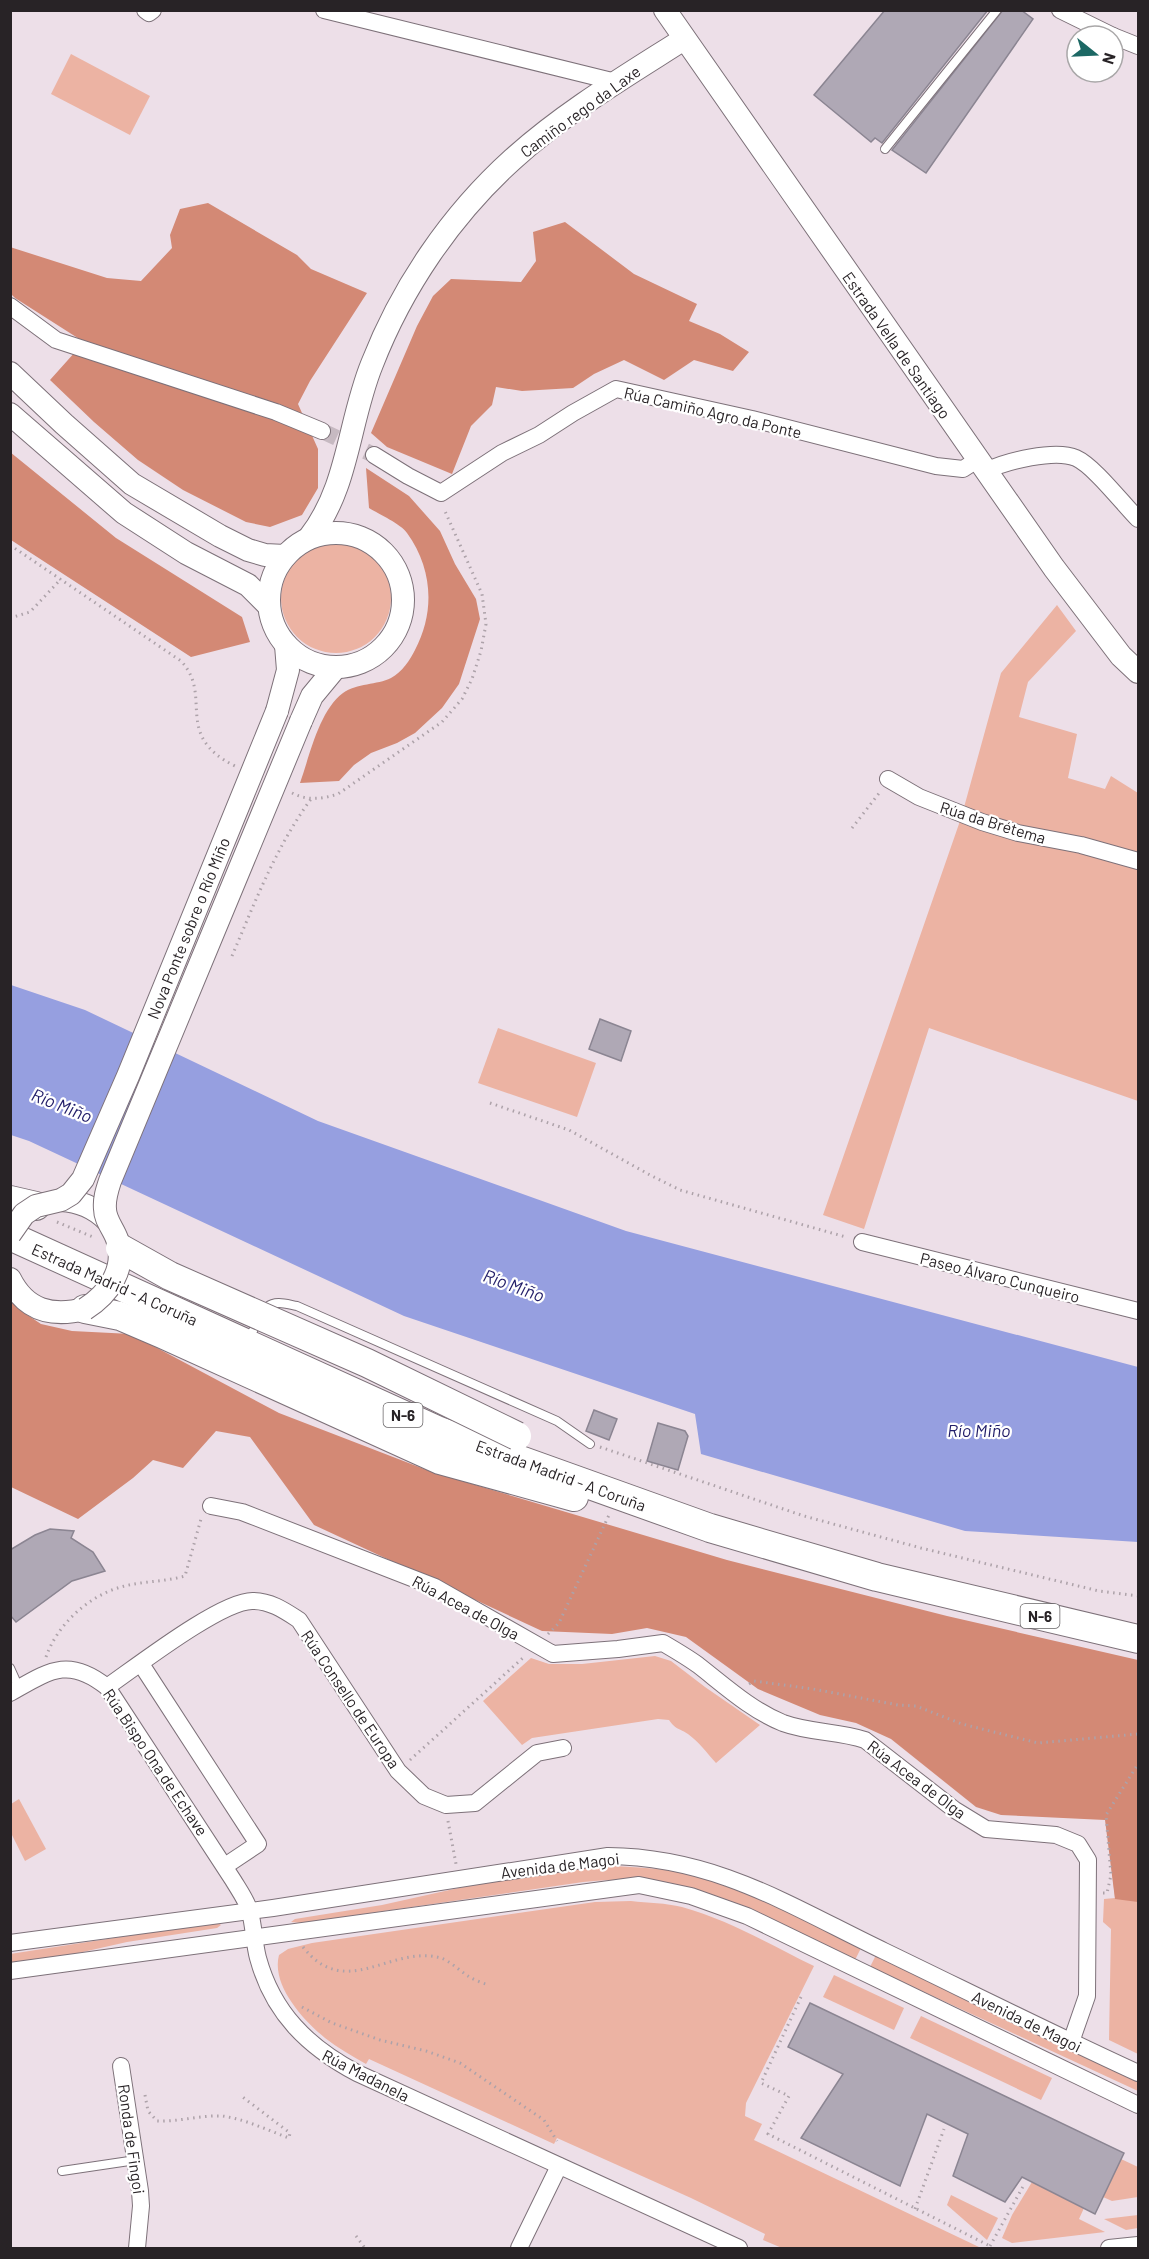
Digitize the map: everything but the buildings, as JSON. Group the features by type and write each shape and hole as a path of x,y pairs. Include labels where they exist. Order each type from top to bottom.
{"highway":[{"name":"Estrada Madrid - A Coruña","path":"10,1235 439,1431 725,1533 877,1577 1138,1639"},
{"path":"108,1236 170,1276 368,1364 517,1436 616,1480 684,1504 810,1558"},
{"path":"85,1309 120,1317 162,1334 440,1460 612,1508 726,1548 828,1574 945,1593"}],"main road":[{"name":"Estrada Vella de Santiago","path":"665,10 981,466 1121,656 1138,672"},
{"name":"Camiño rego da Laxe","path":"341,477 359,400 372,364 403,299 441,238 512,159 616,82 684,39"},
{"path":"10,373 132,484 248,550 265,555 285,556"},
{"path":"10,414 124,513 186,553 248,585 269,606"},
{"path":"341,477 345,508 361,537"},
{"path":"309,538 338,533 361,537 380,549 395,567 402,590 402,613 393,634 379,652 358,663 336,667 308,662 286,645 274,627 269,606 272,580 285,556 309,538 327,513 341,477"},
{"name":"Nova Ponte sobre o Río Miño","path":"10,1235 24,1214 77,1187 87,1171 277,711 288,670 286,645"},
{"name":"Nova Ponte sobre o Río Miño","path":"85,1309 100,1300 111,1287 118,1271 108,1236 105,1198 110,1181 301,721 312,696 336,667"},
{"path":"39,1206 83,1203 100,1213 108,1236"},
{"path":"10,1279 16,1291 30,1304 48,1312 66,1314 85,1309"}],"street":[{"path":"145,10 149,14 153,10"},
{"path":"324,10 616,82"},
{"path":"1060,10 1089,24"},
{"path":"10,306 56,340 276,412 322,431"},
{"name":"Rúa Camiño Agro da Ponte","path":"374,455 441,493 502,453 539,435 573,412 616,389 752,419 936,466 963,469 981,466"},
{"path":"981,466 1017,459 1065,455 1077,459 1097,476 1138,519"},
{"name":"Rúa da Brétema","path":"888,779 919,797 982,822 1018,833 1092,847 1138,861"},
{"name":"Paseo Álvaro Cunqueiro","path":"862,1242 1138,1311"},
{"name":"Rúa Acea de Olga","path":"211,1506 242,1512 435,1587 553,1654 663,1643 697,1664 733,1694 783,1723 825,1733 847,1734 865,1740 955,1810 986,1829 1056,1835 1078,1844 1088,1860 1086,1996 1071,2042"},
{"name":"Rúa Consello de Europa","path":"108,1687 229,1606 253,1601 280,1608 299,1620 398,1771 424,1796 446,1805 475,1803 537,1753 563,1749"},
{"path":"141,1664 258,1844 225,1866"},
{"name":"Rúa Bispo Ona de Echave","path":"15,1690 47,1672 70,1669 81,1671 108,1687 225,1866 250,1911"},
{"name":"Avenida de Magoi","path":"10,1943 250,1911 608,1856 642,1856 704,1869 756,1887 1138,2073"},
{"name":"Avenida de Magoi","path":"10,1971 639,1885 691,1896 747,1916 1138,2105"},
{"name":"Rúa Madanela","path":"250,1911 258,1959 279,2005 302,2036 319,2050 357,2073 739,2248"},
{"name":"Ronda de Fingoi","path":"122,2066 141,2206 137,2248"},
{"path":"519,2248 560,2166"},
{"path":"1109,2248 1138,2245"}],"lane":[{"path":"885,149 997,10"},
{"path":"245,1344 271,1304 297,1306 557,1421 590,1444"},
{"path":"10,1668 15,1690"},
{"path":"62,2171 136,2160"}],"path":[{"path":"10,618 30,612 61,579"},
{"path":"852,828 888,779"},
{"path":"232,956 259,892 290,828 310,799"},
{"path":"490,1103 569,1130 680,1190 862,1242"},
{"path":"39,1206 108,1236"},
{"path":"590,1444 804,1516 910,1545 1099,1591 1138,1596"},
{"path":"46,1657 51,1642 62,1626 80,1610 104,1594 121,1587 185,1576 200,1520 211,1506"},
{"path":"543,1639 559,1623 612,1508"},
{"path":"406,1763 528,1653"},
{"path":"744,1686 754,1681 916,1706 962,1724 1038,1743 1138,1734"},
{"path":"1098,1892 1107,1893 1111,1875 1106,1815 1138,1764"},
{"path":"448,1816 456,1868"},
{"path":"300,1943 311,1957 335,1971 357,1972 419,1957 442,1959 471,1978 489,1985"},
{"path":"801,1997 761,2083 789,2096 768,2134 991,2247 1024,2183"},
{"path":"293,2007 305,2007 332,2023 380,2040 426,2051 460,2063 544,2120 557,2141"},
{"path":"145,2096 148,2111 157,2121 219,2116 240,2119 289,2138 290,2133 240,2095"},
{"path":"915,2209 944,2129"},
{"path":"356,2236 365,2248"}],"shaded area":[{"path":"71,54 150,96 130,135 51,94"},
{"path":"208,203 297,255 311,269 367,293 310,381 298,404 318,449 318,488 302,515 270,527 246,522 183,490 138,460 94,422 50,380 84,342 11,294 10,247 107,278 141,281 172,248 170,235 180,209"},
{"path":"565,222 634,274 697,304 689,321 720,334 749,352 733,371 694,360 664,380 624,360 594,374 573,388 522,391 496,387 492,405 471,426 452,474 387,447 371,433 417,326 433,296 451,279 521,282 536,261 533,232"},
{"path":"10,452 116,538 242,617 250,642 191,657 11,540"},
{"path":"366,468 409,496 440,531 455,564 476,599 480,619 459,684 442,708 415,733 371,753 354,765 339,781 300,783 321,722 335,701 349,690 391,678 399,672 415,650 426,621 428,591 422,561 416,547 404,530 369,508"},
{"path":"336,543 357,547 375,559 387,577 391,598 387,619 375,637 357,649 336,653 315,649 297,637 285,619 281,598 285,577 297,559 315,547"},
{"path":"1057,605 1076,631 1028,682 1019,717 1077,734 1068,778 1105,789 1111,776 1138,793 1138,856 963,811 1001,673"},
{"path":"960,821 1095,854 1138,868 1138,1101 929,1028 864,1229 823,1215"},
{"path":"498,1028 596,1063 577,1117 478,1083"},
{"path":"10,1300 41,1324 72,1331 131,1334 279,1413 432,1472 727,1560 947,1616 1138,1660 1138,1902 1115,1899 1105,1820 1001,1815 976,1807 891,1739 856,1723 820,1715 758,1689 686,1637 647,1628 612,1634 542,1631 314,1525 250,1437 216,1431 183,1468 153,1460 78,1519 11,1487"},
{"path":"655,1656 671,1661 760,1725 716,1763 696,1740 669,1720 658,1719 532,1738 522,1745 483,1701 531,1658 549,1664 582,1664"},
{"path":"1138,1660 1138,2054 1109,2040 1111,1929 1103,1922 1104,1899 1115,1898 1106,1820"},
{"path":"19,1799 46,1849 25,1861 11,1833 11,1804"},
{"path":"614,1866 652,1868 702,1876 770,1903 861,1948 855,1960 757,1912 731,1902 680,1886 636,1880 583,1882 302,1923 291,1922 295,1919 382,1905 463,1887 572,1869"},
{"path":"631,1901 676,1906 699,1912 750,1933 814,1966 746,2103 745,2116 762,2124 754,2140 979,2247 782,2248 763,2240 765,2234 557,2138 554,2144 369,2059 366,2064 330,2042 307,2022 284,1990 280,1978 279,1955 288,1949 312,1943 595,1902"},
{"path":"217,1922 221,1925 217,1928 127,1942 11,1966 10,1954"},
{"path":"876,1955 1138,2080 1138,2091 870,1967"},
{"path":"834,1975 904,2008 894,2030 823,1997"},
{"path":"921,2016 1052,2078 1041,2100 910,2038"},
{"path":"1121,2159 1138,2167 1138,2197 1112,2201 1103,2197"},
{"path":"1032,2182 1084,2208 1079,2219 1105,2232 1012,2243 1002,2238 1012,2215"},
{"path":"951,2195 998,2218 987,2240 947,2205"},
{"path":"1138,2215 1138,2228 1126,2230 1104,2219"}],"water":[{"name":"Río Miño","path":"11,985 85,1010 318,1121 626,1231 1138,1367 1138,1542 965,1531 701,1454 695,1414 404,1316 29,1141 11,1135"}],"tunnel":[{"path":"322,431 374,455"}]}
